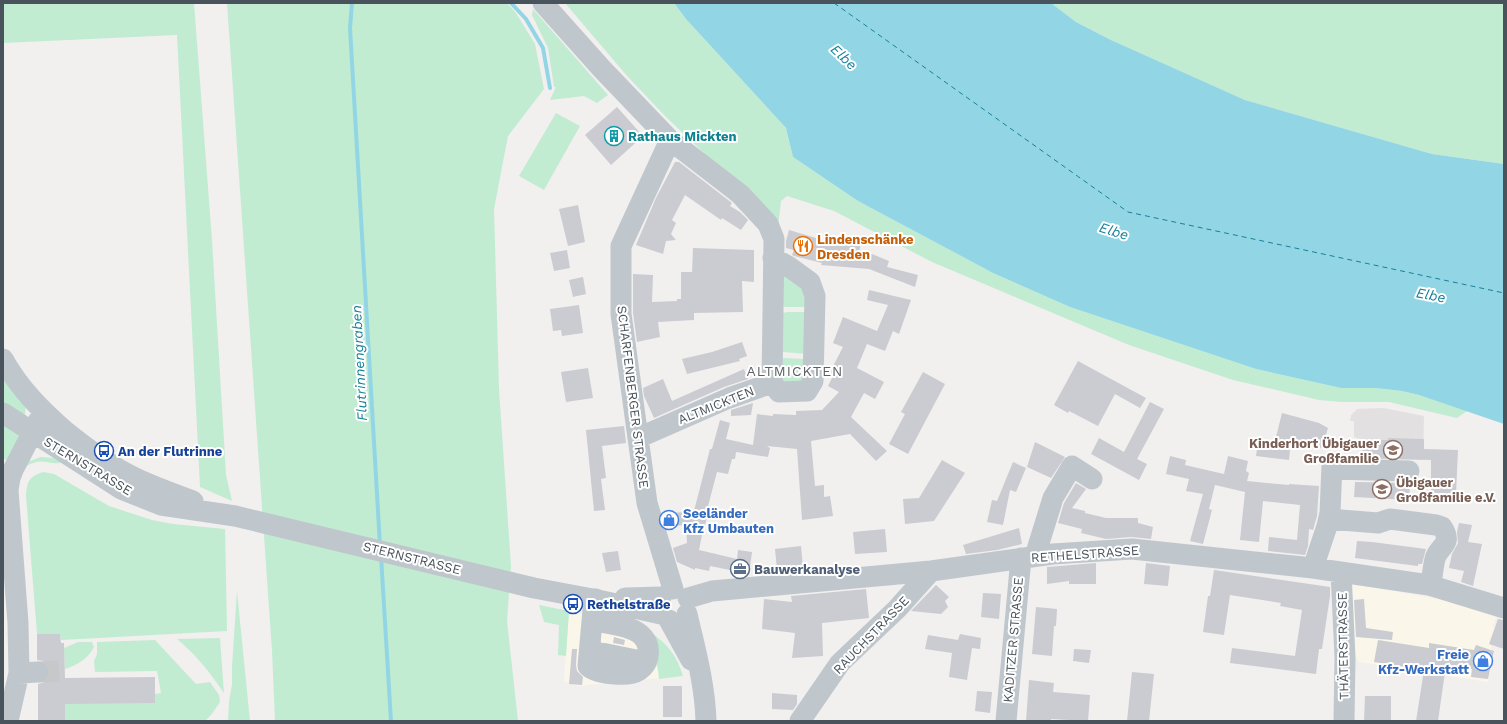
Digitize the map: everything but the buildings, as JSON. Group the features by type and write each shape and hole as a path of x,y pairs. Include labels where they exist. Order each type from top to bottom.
{"street":[{"path":"543,3 602,69 670,140 740,194 768,224 774,248 772,383 778,392 807,391 814,381 815,296 810,282 788,266 774,248"},
{"name":"SCHARFENBERGER STRASSE","path":"670,140 621,246 621,314 647,503 673,605 703,680 706,704 706,721"},
{"name":"STERNSTRASSE","path":"3,359 25,392 43,412 85,447 113,466 149,484 230,515"},
{"name":"ALTMICKTEN","path":"638,438 729,398 772,383"},
{"path":"8,721 28,672 18,622 8,490 13,470 43,412"},
{"name":"STERNSTRASSE","path":"3,413 122,489 161,505 230,515 521,584 596,600 673,605"},
{"name":"KADITZER STRASSE","path":"1006,721 1028,557 1053,498 1072,466 1092,479"},
{"path":"1313,568 1329,519 1332,467 1409,471"},
{"path":"1329,519 1378,523 1390,519 1442,527 1446,536 1445,546 1435,557 1431,585"},
{"name":"RETHELSTRASSE","path":"673,605 712,591 931,571 1053,554 1132,549 1313,568 1431,585 1504,608"},
{"name":"RAUCHSTRASSE","path":"800,721 840,663 897,609 931,571"},
{"name":"THÄTERSTRASSE","path":"1341,572 1345,657 1344,721"},
{"path":"596,600 594,618 596,621 629,629 639,634 646,641 649,649 648,656 643,666 595,661 589,651 596,600"}],"shaded area":[{"path":"1383,408 1424,416 1423,460 1362,459 1363,440 1354,437 1354,421 1350,421 1351,415 1357,409"},
{"path":"1347,583 1451,601 1497,616 1490,641 1492,653 1494,653 1488,682 1359,662 1355,656"},
{"path":"569,611 601,619 658,637 681,667 683,676 578,686 564,681"}],"green space":[{"path":"3,3 194,3 212,240 226,475 232,501 200,487 177,35 3,43"},
{"path":"227,3 507,3 516,13 535,44 544,89 508,136 494,209 499,389 511,566 507,621 518,721 275,721 272,651"},
{"path":"565,3 674,3 686,19 786,128 793,157 858,201 993,273 1070,307 1256,369 1341,388 1375,388 1402,391 1467,411 1457,418 1389,402 1342,402 1319,400 1233,380 1129,345 932,262 834,211 787,196 781,201 778,228 726,174 665,116 628,77"},
{"path":"1051,3 1504,3 1504,164 1432,154 1245,100 1111,40 1076,22"},
{"path":"533,9 608,95 597,103 584,96 550,100 556,87 554,87 548,48 532,15"},
{"path":"556,113 580,126 544,190 519,176"},
{"path":"782,269 805,286 807,307 785,307 783,305"},
{"path":"808,312 807,354 783,352 783,313"},
{"path":"783,358 806,359 807,381 781,388"},
{"path":"3,374 26,407 24,420 3,406"},
{"path":"3,420 24,434 8,461 3,458"},
{"path":"41,457 53,458 63,462 54,463 42,461 25,467 27,462"},
{"path":"43,472 54,474 109,506 152,520 173,524 225,529 227,631 61,640 60,634 37,634 26,496 28,483 30,480"},
{"path":"237,591 250,721 228,721 229,701 232,685"},
{"path":"539,605 569,611 566,656 558,655 559,625 544,622"},
{"path":"650,632 661,640 675,656 683,676 659,679"},
{"path":"220,638 224,693 202,664 177,639"},
{"path":"155,640 196,684 210,682 219,695 220,702 205,721 65,721 65,678 83,678 84,703 155,703 155,694 161,693 157,671 95,672 94,661 97,654 97,642"},
{"path":"78,642 92,642 94,647 89,655 82,661 65,669 64,648"}],"water":[{"name":"Elbe","path":"674,3 1051,3 1076,22 1111,40 1245,100 1432,154 1504,164 1504,424 1419,395 1402,391 1375,388 1341,388 1256,369 1070,307 993,273 858,201 793,157 786,128 686,19"}],"waterway":[{"name":"Flutrinnengraben","path":"352,3 350,28 380,546"},
{"path":"511,3 526,19 543,48 550,88"},
{"name":"Flutrinnengraben","path":"381,556 391,721"}],"ferry route":[{"path":"834,3 1128,212 1504,293"}],"tunnel":[{"path":"38,672 65,671"}],"place":[{"name":"Rathaus Mickten","path":"614,136"},
{"name":"Lindenschänke Dresden","path":"803,246"},
{"name":"Kinderhort Übigauer Großfamilie","path":"1393,450"},
{"name":"An der Flutrinne","path":"104,451"},
{"name":"Übigauer Großfamilie e.V.","path":"1382,489"},
{"name":"Seeländer Kfz Umbauten","path":"669,520"},
{"name":"Bauwerkanalyse","path":"740,569"},
{"name":"Rethelstraße","path":"573,604"},
{"name":"Freie Kfz-Werkstatt","path":"1483,661"}],"district":[{"name":"ALTMICKTEN","path":"795,371"}]}
